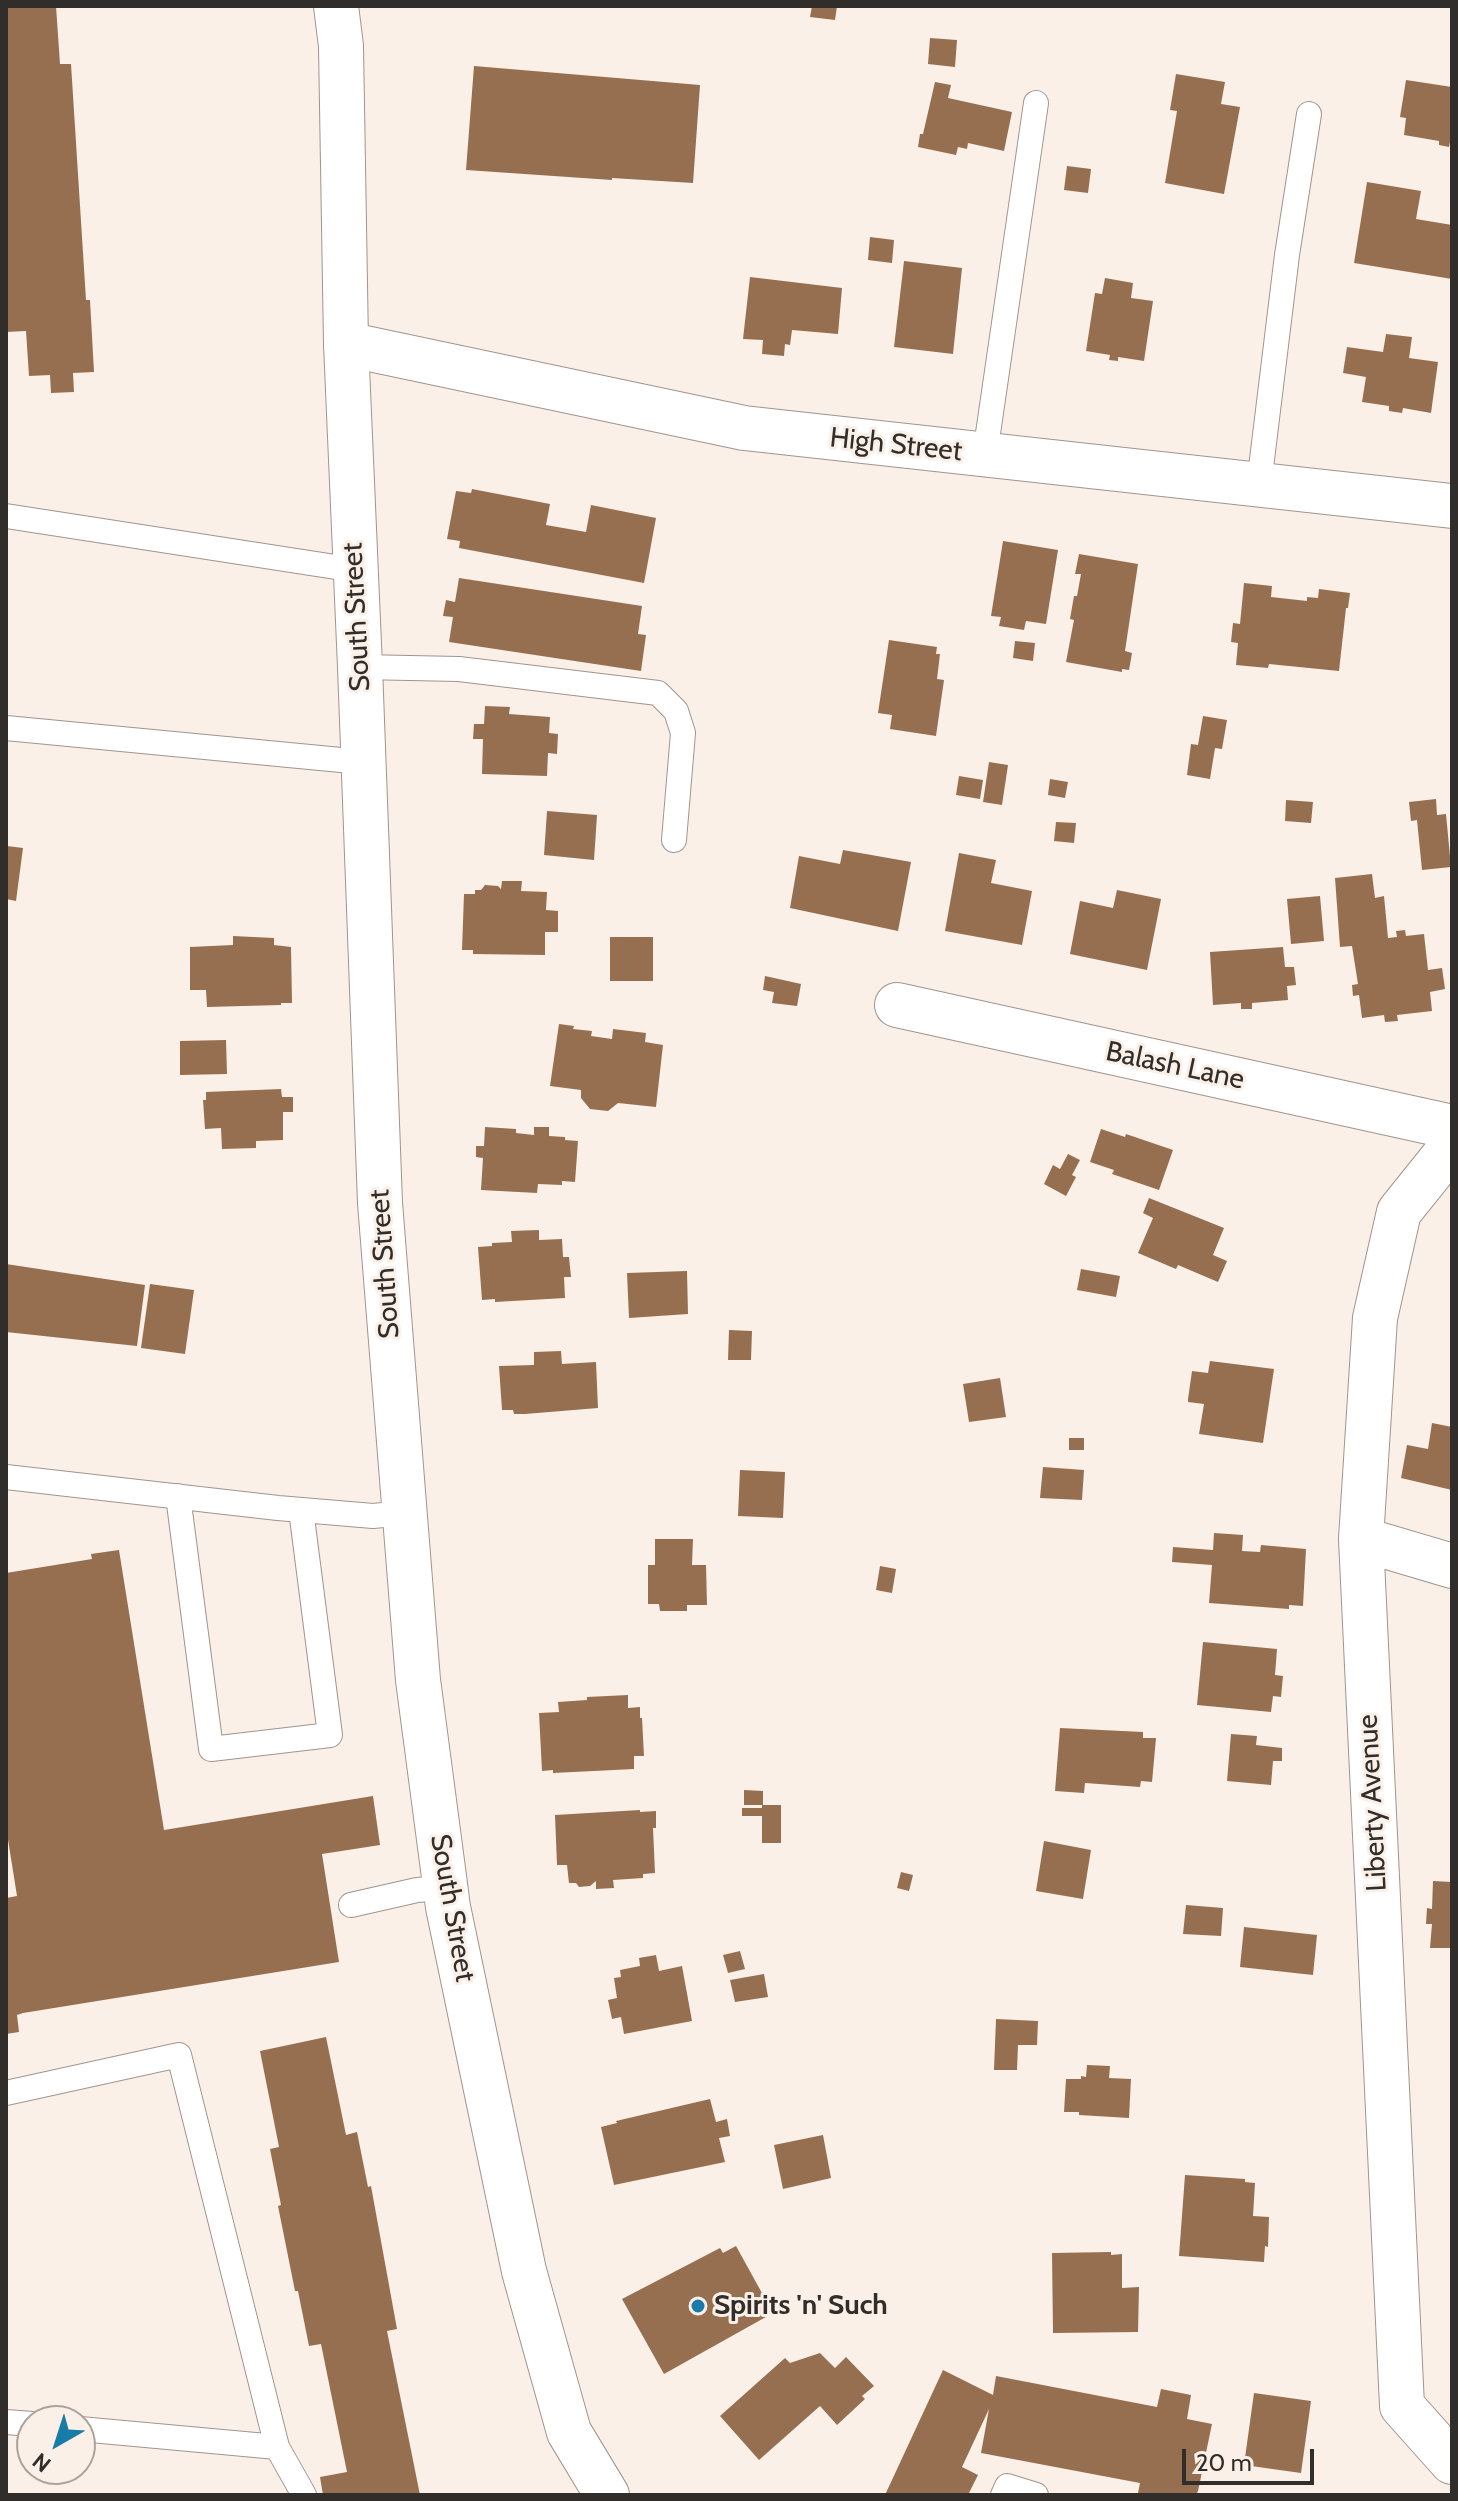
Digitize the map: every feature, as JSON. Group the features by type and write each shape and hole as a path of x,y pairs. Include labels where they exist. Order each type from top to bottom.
{"street":[{"name":"South Street","path":"336,6 341,46 346,344 382,1231 418,1680 448,1907 524,2271 569,2432 607,2495"},
{"name":"High Street","path":"346,344 744,428 1452,506"},
{"name":"Balash Lane","path":"897,1005 1452,1127"},
{"name":"Liberty Avenue","path":"1452,1146 1399,1212 1375,1318 1361,1539 1402,2406 1452,2462"},
{"path":"1361,1539 1452,1566"}],"lane":[{"path":"985,454 1036,103"},
{"path":"1259,484 1287,255 1309,114"},
{"path":"6,516 355,570"},
{"path":"360,667 459,669 658,693 676,711 683,733 674,840"},
{"path":"6,728 362,762"},
{"path":"6,1477 301,1510 373,1516 404,1513"},
{"path":"178,1496 211,1749 330,1735 301,1510"},
{"path":"351,1905 417,1890 446,1888"},
{"path":"6,2093 179,2055 277,2447 304,2495"},
{"path":"96,2430 277,2447"},
{"path":"1003,2495 1007,2486 1036,2495"}],"building":[{"path":"6,6 56,6 60,64 71,64 86,300 90,300 94,372 73,373 74,392 51,393 50,375 29,376 26,331 6,332"},
{"path":"812,6 837,6 835,20 810,17"},
{"path":"930,38 957,40 955,67 928,64"},
{"path":"474,66 700,85 693,183 466,170"},
{"path":"1176,74 1225,82 1221,104 1240,107 1224,194 1165,183 1177,111 1170,110"},
{"path":"1406,80 1452,87 1452,142 1449,147 1439,145 1439,141 1404,135 1406,118 1400,117"},
{"path":"935,82 951,85 948,98 1012,112 1004,151 968,143 967,149 958,147 956,155 918,147"},
{"path":"1067,166 1091,169 1088,193 1064,190"},
{"path":"1367,182 1421,191 1416,219 1452,225 1452,279 1354,263"},
{"path":"870,237 894,240 892,263 868,260"},
{"path":"904,261 962,268 953,354 894,347"},
{"path":"750,277 842,288 838,334 792,330 790,345 785,344 784,356 762,354 763,340 743,339"},
{"path":"1105,278 1133,283 1131,298 1153,301 1144,361 1118,357 1118,361 1109,360 1110,355 1086,351 1095,293 1102,294"},
{"path":"1386,334 1412,337 1409,358 1438,362 1431,413 1403,408 1402,413 1389,411 1389,406 1362,402 1366,377 1343,373 1347,347 1383,352"},
{"path":"472,489 550,504 546,525 586,532 591,505 656,518 644,583 459,548 460,541 447,539 456,491 471,493"},
{"path":"1003,541 1058,550 1046,624 1026,621 1024,630 999,626 1001,617 991,616"},
{"path":"1079,554 1138,564 1125,651 1132,653 1129,670 1122,669 1122,672 1066,662 1074,620 1070,619 1081,574 1075,574"},
{"path":"459,578 642,606 638,634 646,635 641,671 449,642 453,617 443,616 446,600 455,602"},
{"path":"1244,583 1272,586 1271,597 1307,601 1307,597 1318,598 1319,589 1350,593 1339,671 1269,664 1268,668 1236,665 1238,643 1231,642 1233,623 1240,624"},
{"path":"889,640 937,647 936,654 940,654 937,679 944,680 936,736 890,729 892,715 878,713"},
{"path":"1015,641 1035,643 1033,661 1013,658"},
{"path":"485,706 510,707 509,714 550,717 549,733 558,734 557,754 548,753 547,776 482,774 483,739 473,739 474,724 484,724"},
{"path":"1203,716 1227,720 1222,749 1215,748 1210,779 1187,775 1191,744 1198,745"},
{"path":"989,762 1008,765 1002,805 983,802"},
{"path":"959,776 983,780 980,799 956,795"},
{"path":"1050,779 1068,782 1065,798 1048,795"},
{"path":"1436,799 1437,815 1446,814 1451,867 1422,870 1417,820 1411,821 1409,802"},
{"path":"1286,800 1313,802 1311,823 1285,821"},
{"path":"547,811 597,815 594,860 544,855"},
{"path":"1056,822 1076,823 1074,843 1054,841"},
{"path":"7,846 23,848 16,901 6,899"},
{"path":"843,850 911,862 898,931 790,908 799,856 840,864"},
{"path":"959,853 996,860 991,883 1032,891 1022,945 945,931"},
{"path":"1372,874 1375,898 1384,896 1388,938 1397,937 1396,931 1405,930 1406,936 1424,934 1428,970 1442,968 1445,989 1430,992 1432,1011 1397,1015 1398,1021 1385,1022 1384,1015 1362,1018 1359,995 1353,996 1352,985 1358,984 1352,946 1340,947 1335,878"},
{"path":"502,881 522,881 521,891 547,892 546,910 558,911 558,932 545,932 545,955 473,954 473,950 462,950 464,894 475,894 475,890 481,890 485,885 501,889"},
{"path":"1117,890 1161,899 1147,970 1070,954 1080,901 1113,908"},
{"path":"1320,896 1324,941 1291,944 1287,899"},
{"path":"233,936 274,938 274,945 291,947 292,1003 207,1007 206,990 190,990 190,947 233,945"},
{"path":"610,937 653,937 653,981 610,981"},
{"path":"1283,947 1285,967 1294,967 1296,985 1287,986 1288,1000 1252,1003 1252,1009 1241,1009 1241,1003 1213,1005 1210,952"},
{"path":"765,976 801,984 797,1006 772,1003 774,992 763,990"},
{"path":"559,1024 592,1031 591,1036 612,1039 613,1029 646,1033 645,1042 663,1045 656,1107 618,1103 608,1111 590,1109 581,1098 581,1090 550,1086"},
{"path":"226,1040 227,1074 180,1075 180,1041"},
{"path":"281,1089 282,1097 293,1097 293,1112 283,1112 283,1140 256,1141 256,1148 222,1149 221,1128 205,1129 203,1100 206,1100 206,1092"},
{"path":"485,1127 516,1129 516,1133 534,1135 534,1127 549,1127 549,1136 578,1141 575,1182 538,1184 537,1193 481,1190 483,1158 476,1157 476,1146 484,1146"},
{"path":"1101,1129 1173,1150 1159,1190 1112,1174 1114,1170 1090,1162"},
{"path":"1068,1154 1080,1160 1072,1175 1076,1177 1066,1196 1044,1184 1053,1165 1060,1169"},
{"path":"1149,1198 1224,1228 1213,1255 1227,1261 1218,1282 1138,1253 1153,1218 1143,1213"},
{"path":"539,1230 539,1240 562,1239 563,1257 569,1257 571,1277 564,1277 565,1298 482,1300 478,1247 512,1242 511,1231"},
{"path":"6,1264 145,1285 137,1346 6,1332"},
{"path":"1081,1269 1120,1276 1116,1297 1077,1290"},
{"path":"687,1271 688,1314 629,1318 627,1273"},
{"path":"150,1284 194,1290 185,1354 141,1348"},
{"path":"729,1330 752,1331 751,1360 728,1360"},
{"path":"561,1351 562,1364 596,1362 598,1408 525,1414 502,1410 499,1366 534,1365 534,1352"},
{"path":"1210,1361 1274,1369 1263,1443 1199,1434 1204,1404 1188,1402 1192,1371 1208,1373"},
{"path":"1000,1378 1006,1417 969,1422 963,1384"},
{"path":"1432,1423 1452,1427 1452,1490 1401,1478 1407,1445 1428,1449"},
{"path":"1069,1438 1084,1438 1084,1450 1069,1450"},
{"path":"1043,1467 1084,1470 1082,1500 1040,1498"},
{"path":"740,1470 785,1472 783,1518 738,1516"},
{"path":"1214,1533 1243,1535 1242,1551 1260,1552 1261,1545 1306,1549 1303,1606 1289,1605 1289,1609 1209,1603 1212,1565 1172,1562 1173,1547 1213,1550"},
{"path":"655,1539 693,1539 692,1565 706,1565 707,1605 687,1605 687,1611 660,1611 659,1604 648,1604 648,1565 655,1565"},
{"path":"119,1550 164,1830 373,1796 380,1845 322,1854 339,1962 23,2013 17,2015 19,2032 6,2034 6,1898 17,1896 6,1827 6,1573 92,1559 91,1554"},
{"path":"880,1566 896,1569 892,1593 876,1590"},
{"path":"1203,1642 1277,1649 1275,1675 1283,1676 1281,1697 1273,1696 1271,1712 1197,1705"},
{"path":"628,1695 628,1708 640,1707 642,1718 644,1756 634,1756 634,1769 542,1771 539,1713 559,1712 558,1702"},
{"path":"1060,1728 1143,1732 1143,1738 1156,1738 1152,1782 1141,1781 1140,1787 1085,1783 1084,1793 1055,1791"},
{"path":"1231,1734 1257,1736 1256,1745 1282,1748 1282,1761 1273,1761 1271,1785 1227,1781"},
{"path":"744,1790 763,1791 763,1805 781,1805 781,1843 762,1843 762,1816 742,1816 742,1808 762,1808 762,1805 744,1805"},
{"path":"656,1811 656,1828 653,1828 655,1873 643,1874 643,1878 613,1880 614,1888 596,1889 596,1881 590,1886 579,1887 576,1883 569,1883 567,1865 557,1865 555,1815"},
{"path":"1044,1841 1091,1850 1083,1899 1036,1891"},
{"path":"901,1872 913,1875 909,1891 897,1888"},
{"path":"1433,1881 1452,1882 1452,1948 1430,1948 1432,1924 1426,1924 1427,1908 1432,1909"},
{"path":"1186,1905 1223,1908 1221,1936 1183,1934"},
{"path":"1244,1927 1317,1935 1313,1975 1240,1967"},
{"path":"740,1951 745,1969 728,1973 723,1955"},
{"path":"656,1955 659,1971 682,1966 692,2021 624,2034 621,2017 612,2019 608,2000 617,1998 614,1978 621,1977 620,1970 640,1966 639,1958"},
{"path":"764,1974 768,1997 735,2002 730,1980"},
{"path":"996,2019 1038,2021 1037,2045 1018,2045 1017,2070 994,2070"},
{"path":"326,2037 346,2135 357,2132 368,2187 371,2186 397,2329 387,2331 420,2495 323,2495 320,2477 347,2472 321,2344 309,2346 298,2291 295,2291 270,2149 279,2147 260,2051"},
{"path":"1087,2065 1110,2066 1109,2078 1131,2079 1129,2118 1064,2112 1066,2079 1086,2077"},
{"path":"710,2099 716,2122 727,2119 730,2136 719,2138 725,2162 614,2185 601,2127"},
{"path":"823,2135 831,2178 783,2189 774,2145"},
{"path":"1185,2175 1245,2179 1245,2182 1255,2183 1253,2216 1269,2217 1264,2262 1179,2256"},
{"name":"Spirits 'n' Such","path":"736,2246 773,2313 664,2374 622,2299 720,2248 723,2253"},
{"path":"1111,2252 1111,2255 1122,2254 1122,2288 1139,2287 1138,2332 1053,2333 1052,2253"},
{"path":"820,2353 835,2368 846,2357 874,2386 862,2396 865,2399 837,2425 820,2406 759,2460 720,2416 785,2358 790,2363"},
{"path":"943,2370 993,2395 996,2376 1157,2407 1161,2389 1191,2395 1187,2419 1212,2424 1198,2491 1196,2495 1147,2495 1138,2493 1140,2483 981,2453 989,2409 962,2467 978,2475 968,2495 885,2495"},
{"path":"1254,2393 1311,2401 1301,2473 1244,2465"}],"place":[{"name":"Spirits 'n' Such","path":"698,2306"}]}
